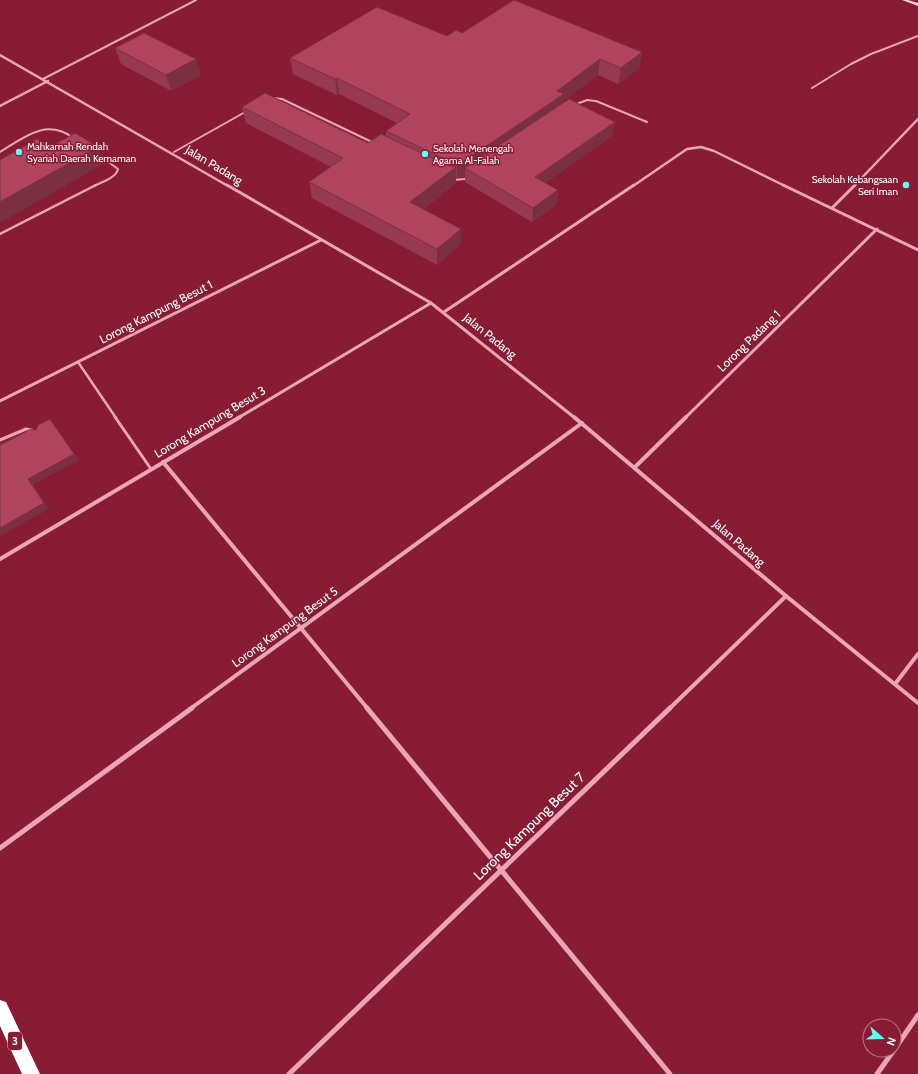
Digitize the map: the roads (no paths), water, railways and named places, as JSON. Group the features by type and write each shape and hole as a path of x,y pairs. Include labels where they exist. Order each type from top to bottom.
{"highway":[{"name":"3","path":"0,1008 30,1074"}],"street":[{"path":"904,0 918,5"},
{"name":"Jalan Padang","path":"0,55 174,152 444,312 635,466 786,596 918,703"},
{"path":"0,106 48,81"},
{"path":"832,208 918,119"},
{"path":"444,312 688,149 701,147 714,151 918,250"},
{"name":"Lorong Padang 1","path":"635,466 877,229"},
{"name":"Lorong Kampung Besut 1","path":"0,401 321,240"},
{"name":"Lorong Kampung Besut 3","path":"0,560 431,303"},
{"name":"Lorong Kampung Besut 5","path":"0,848 582,423"},
{"path":"163,462 670,1074"},
{"name":"Lorong Kampung Besut 7","path":"289,1074 786,596"},
{"path":"895,684 918,654"},
{"path":"902,1038 918,1015"},
{"path":"877,1074 888,1058"}],"lane":[{"path":"43,78 196,0"},
{"path":"812,88 851,64 871,54 918,36"},
{"path":"267,100 274,98 282,99 376,144"},
{"path":"573,106 587,100 596,101 647,122"},
{"path":"174,152 253,107"},
{"path":"0,152 41,130 52,128 62,130 74,139"},
{"path":"0,234 117,173 118,169 99,156"},
{"path":"448,179 465,179 471,175"},
{"path":"78,362 151,470"},
{"path":"0,440 26,429 33,431"}],"place":[{"name":"Mahkamah Rendah Syariah Daerah Kemaman","path":"19,152"},
{"name":"Sekolah Menengah Agama Al-Falah","path":"425,154"},
{"name":"Sekolah Kebangsaan Seri Iman","path":"906,185"}]}
